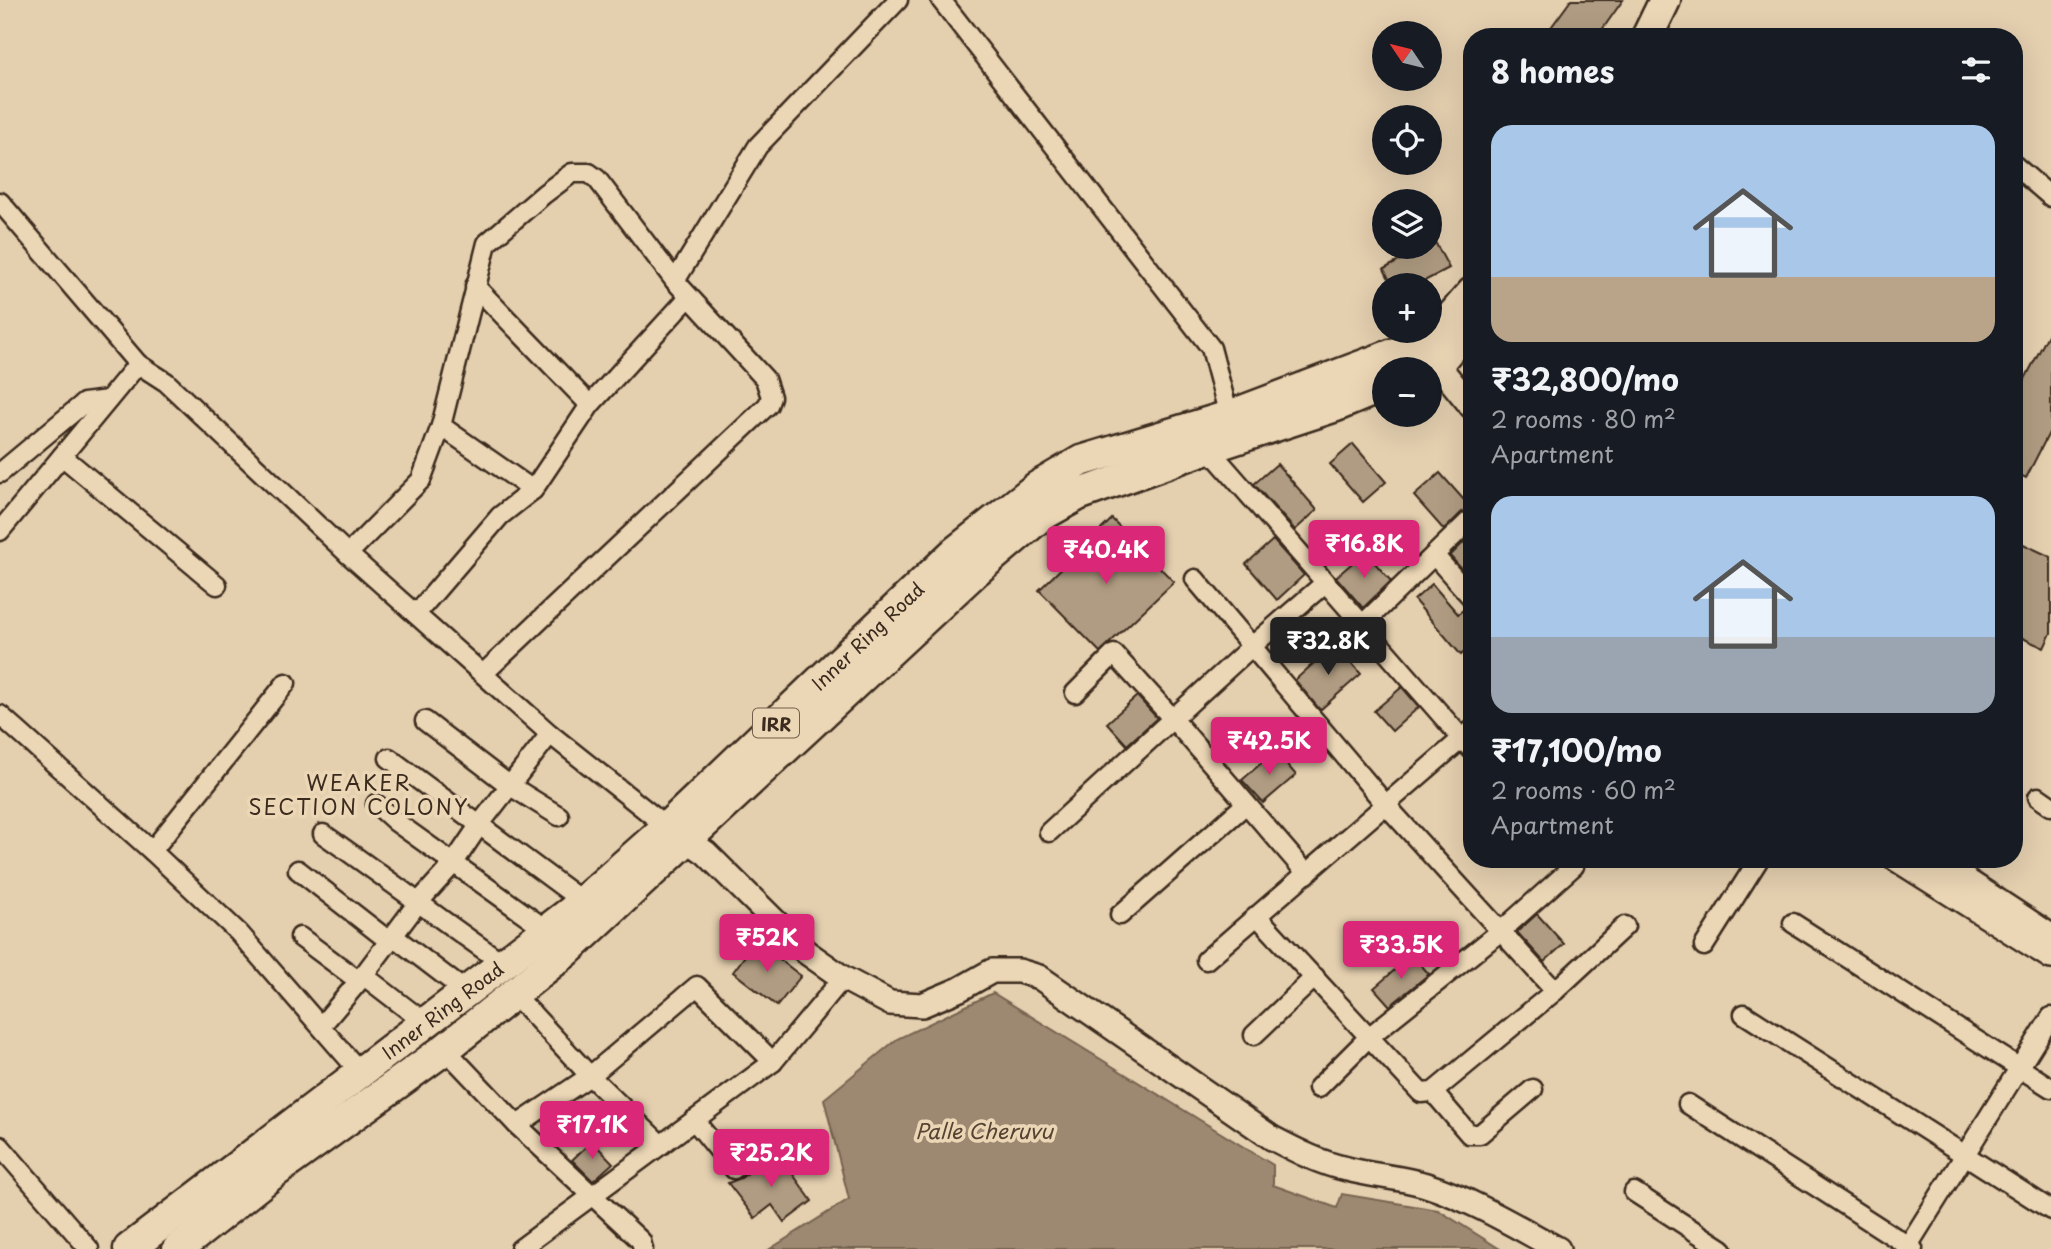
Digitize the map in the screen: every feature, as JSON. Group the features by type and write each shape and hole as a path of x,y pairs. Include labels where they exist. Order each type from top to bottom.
{"highway":[{"path":"1651,28 1665,0"},
{"path":"1674,28 1687,0"},
{"name":"Inner Ring Road","path":"1430,357 1452,316 1463,303"},
{"name":"Inner Ring Road","path":"1431,357 1463,331"},
{"name":"Inner Ring Road","path":"178,1249 275,1172 445,1049 567,951 678,833 955,552 1037,486 1081,461 1372,375"},
{"name":"Inner Ring Road","path":"129,1249 582,901 678,833 1041,516 1078,495 1336,406 1372,391"}],"street":[{"path":"675,281 758,146 898,0"},
{"path":"941,0 1211,348 1229,416 1208,448 1362,625 1463,734"},
{"path":"348,554 421,480 441,426 487,243 572,173 589,173 597,179 675,281 765,379 771,397 768,405 484,673"},
{"path":"2023,173 2051,197"},
{"path":"0,202 138,364 166,382 348,554 550,734 678,833 806,952 843,978 890,1003 922,1005 960,989 992,971 1019,971 1039,977 1272,1138 1311,1158 1348,1170 1405,1178 1431,1186 1463,1199 1558,1249"},
{"path":"475,286 590,405"},
{"path":"416,614 500,516 533,491 590,405 689,297"},
{"path":"0,531 138,364"},
{"path":"1442,374 1463,397"},
{"path":"0,473 84,403 108,400"},
{"path":"441,426 533,491"},
{"path":"62,456 217,586"},
{"path":"1362,625 1463,527"},
{"path":"1434,555 1463,588"},
{"path":"1195,579 1386,804 1555,990"},
{"path":"1049,832 1325,583"},
{"path":"1075,692 1114,654 1307,874"},
{"path":"152,851 286,683"},
{"path":"0,715 239,933 360,1072"},
{"path":"425,721 509,785 559,816"},
{"path":"321,1026 417,904 453,864 509,785 550,734"},
{"path":"1206,960 1386,804 1463,743"},
{"path":"389,758 582,901"},
{"path":"376,804 396,822 547,930"},
{"path":"1120,915 1246,804"},
{"path":"323,834 367,864 417,904 503,963"},
{"path":"1318,1088 1370,1036 1502,931 1572,868"},
{"path":"1704,946 1753,868"},
{"path":"1910,868 2051,957"},
{"path":"1948,868 2051,936"},
{"path":"298,870 465,991"},
{"path":"1258,917 1421,1093 1433,1092 1555,990 1625,926"},
{"path":"1793,923 2051,1088"},
{"path":"300,937 425,1023"},
{"path":"1254,1035 1315,977"},
{"path":"520,1249 773,1062 843,978"},
{"path":"517,1125 590,1076 697,986 773,1062"},
{"path":"514,994 590,1076 661,1144"},
{"path":"1744,1014 2051,1210"},
{"path":"1688,1104 1909,1248 2051,1017"},
{"path":"445,1049 517,1125 641,1241 643,1249"},
{"path":"1433,1092 1461,1127 1469,1134 1479,1134 1534,1088"},
{"path":"694,1120 734,1169"},
{"path":"0,1146 89,1249"},
{"path":"1634,1192 1722,1249"}],"water":[{"name":"Palle Cheruvu","path":"993,993 1273,1165 1273,1185 1337,1208 1342,1194 1438,1210 1500,1249 770,1249 849,1199 824,1099 897,1039"}],"building":[{"path":"1571,0 1623,0 1603,28 1551,28"},
{"path":"1442,255 1449,268 1440,273 1386,273 1384,269 1403,259 1442,259"},
{"path":"2051,329 2051,429 2026,478 2023,476 2023,383"},
{"path":"1353,444 1386,482 1363,502 1330,464"},
{"path":"1277,464 1317,510 1295,530 1254,484"},
{"path":"1440,473 1463,499 1463,512 1444,530 1414,496"},
{"path":"1112,519 1174,582 1100,652 1039,590"},
{"path":"1273,540 1304,575 1277,600 1246,564"},
{"path":"1463,543 1463,571 1450,556"},
{"path":"2023,544 2051,557 2051,633 2044,648 2023,638"},
{"path":"1365,552 1391,581 1363,608 1336,577"},
{"path":"1432,584 1458,614 1463,610 1461,655 1414,600"},
{"path":"1335,644 1361,674 1320,710 1295,680"},
{"path":"1402,687 1419,707 1392,731 1374,711"},
{"path":"1137,696 1157,718 1127,745 1107,723"},
{"path":"1275,751 1296,775 1263,803 1242,780"},
{"path":"1537,914 1564,944 1544,962 1517,932"},
{"path":"756,941 801,976 777,1006 733,972"},
{"path":"1412,955 1429,974 1390,1006 1374,988"},
{"path":"592,1141 613,1163 593,1181 572,1160"},
{"path":"777,1152 812,1201 784,1222 772,1205 755,1218 728,1183 741,1178"}],"district":[{"name":"WEAKER SECTION COLONY","path":"359,794"}]}
